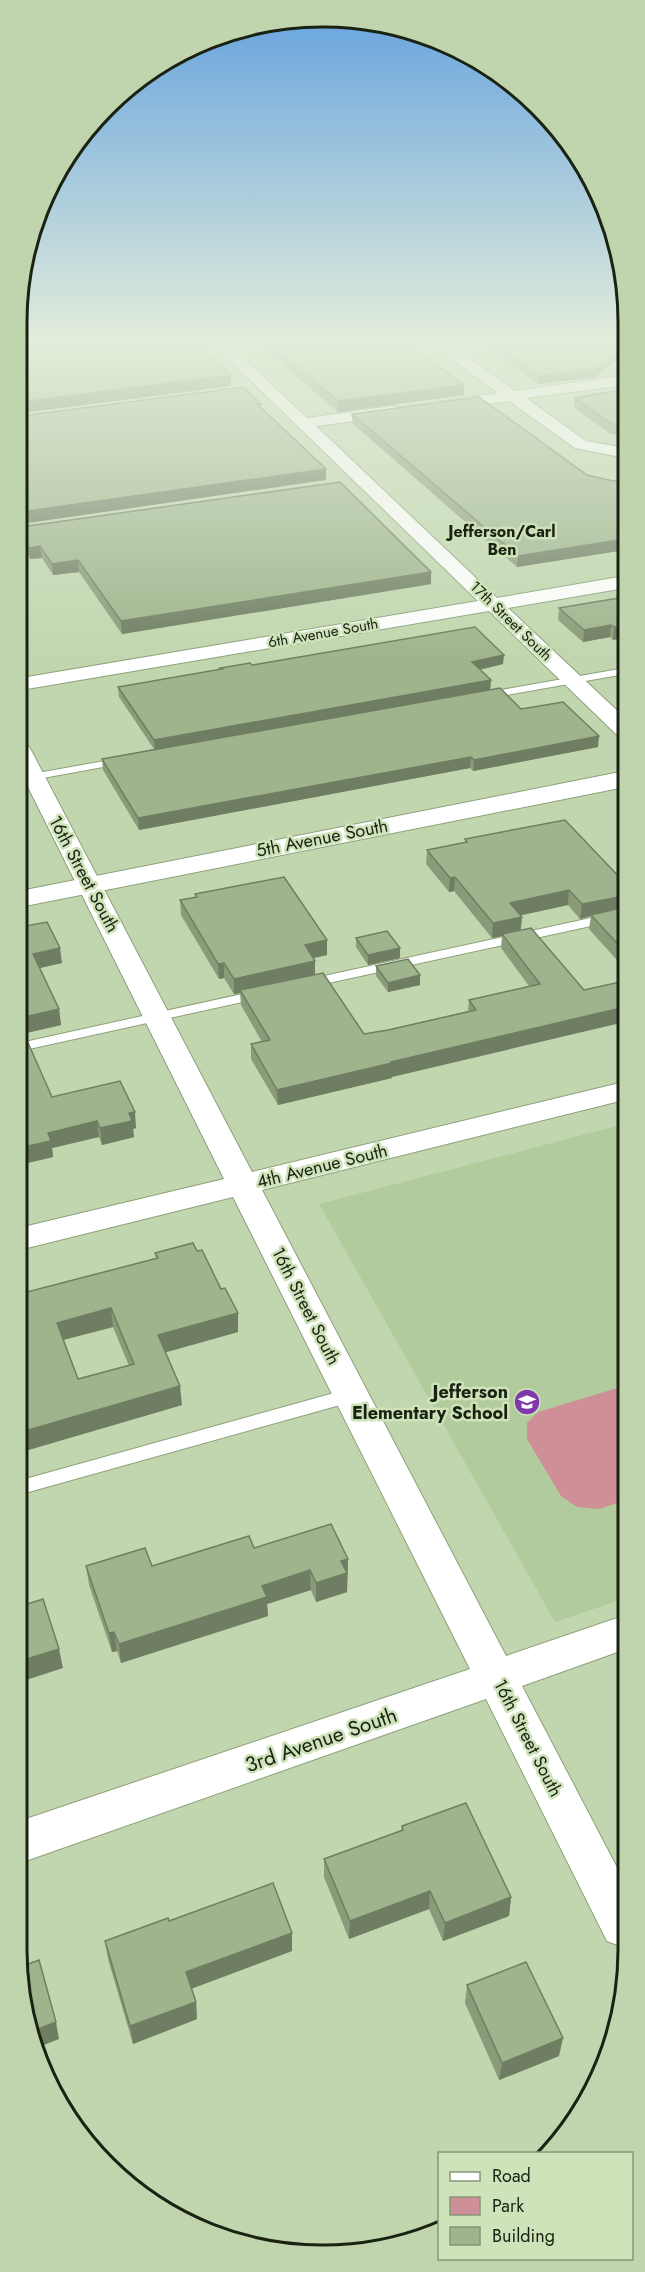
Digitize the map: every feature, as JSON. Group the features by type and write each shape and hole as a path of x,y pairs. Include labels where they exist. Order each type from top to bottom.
{"street":[{"name":"17th Street South","path":"323,445 356,484 495,604 618,723"},
{"path":"581,446 618,452"},
{"path":"581,446 587,459 601,466"},
{"name":"6th Avenue South","path":"27,683 618,583"},
{"name":"16th Street South","path":"27,773 159,1017 618,1915"},
{"name":"5th Avenue South","path":"27,898 618,780"},
{"name":"4th Avenue South","path":"27,1237 618,1092"},
{"name":"3rd Avenue South","path":"27,1841 618,1635"}],"lane":[{"path":"474,698 618,672"},
{"path":"27,769 133,759"},
{"path":"302,985 618,917"},
{"path":"27,1045 279,990"},
{"path":"27,1485 352,1395"}],"shaded area":[{"name":"Jefferson Elementary School","path":"618,1126 618,1601 555,1622 319,1204"}],"green space":[{"path":"618,1388 618,1503 599,1509 577,1507 561,1496 527,1439 527,1423 538,1412"}],"building":[{"path":"27,445 301,445 326,469 27,511"},
{"path":"388,445 545,445 587,475 618,480 618,540 518,556"},
{"path":"340,482 431,572 121,621 78,560 52,564 40,546 29,548 27,526"},
{"path":"618,598 618,626 611,625 584,630 559,608"},
{"path":"475,627 504,655 472,662 491,680 154,740 118,687 222,669 220,668 250,663 252,665"},
{"path":"500,688 521,709 563,702 599,736 138,818 102,759"},
{"path":"565,820 618,876 618,897 582,904 569,890 510,903 522,917 493,923 455,877 450,878 427,850 467,842 465,839"},
{"path":"284,877 327,940 305,945 315,961 234,979 224,963 218,964 180,900 197,897 195,894"},
{"path":"618,909 618,944 591,915"},
{"path":"47,922 60,948 33,954 59,1009 27,1016 27,926"},
{"path":"531,928 584,990 618,982 618,1009 277,1090 251,1044 270,1040 240,990 323,973 364,1034 476,1010 469,1000 540,984 502,934"},
{"path":"387,931 400,948 368,955 356,938"},
{"path":"408,959 420,975 388,983 376,966"},
{"path":"27,1041 52,1097 120,1081 135,1112 129,1113 132,1121 100,1128 97,1121 48,1133 51,1141 27,1146"},
{"path":"193,1243 197,1251 202,1250 221,1289 225,1288 238,1313 158,1335 180,1386 27,1430 27,1292 158,1258 155,1253","holes":["111,1308 134,1364 78,1379 57,1323"]},
{"path":"331,1524 348,1559 341,1561 347,1573 316,1583 310,1570 262,1586 267,1597 119,1644 114,1632 109,1633 86,1566 145,1548 152,1566 249,1536 254,1548"},
{"path":"43,1599 59,1649 27,1659 27,1604"},
{"path":"466,1803 511,1897 445,1923 430,1891 350,1921 324,1859 403,1830 402,1826"},
{"path":"273,1883 292,1933 186,1972 196,2002 130,2026 105,1941 168,1918 169,1921"},
{"path":"39,1960 56,2022 38,2029 33,2007 28,1964"},
{"path":"526,1962 563,2038 502,2063 467,1985"}],"place":[{"name":"Jefferson Elementary School","path":"527,1402"}],"district":[{"name":"Jefferson/Carl Ben","path":"502,540"}]}
